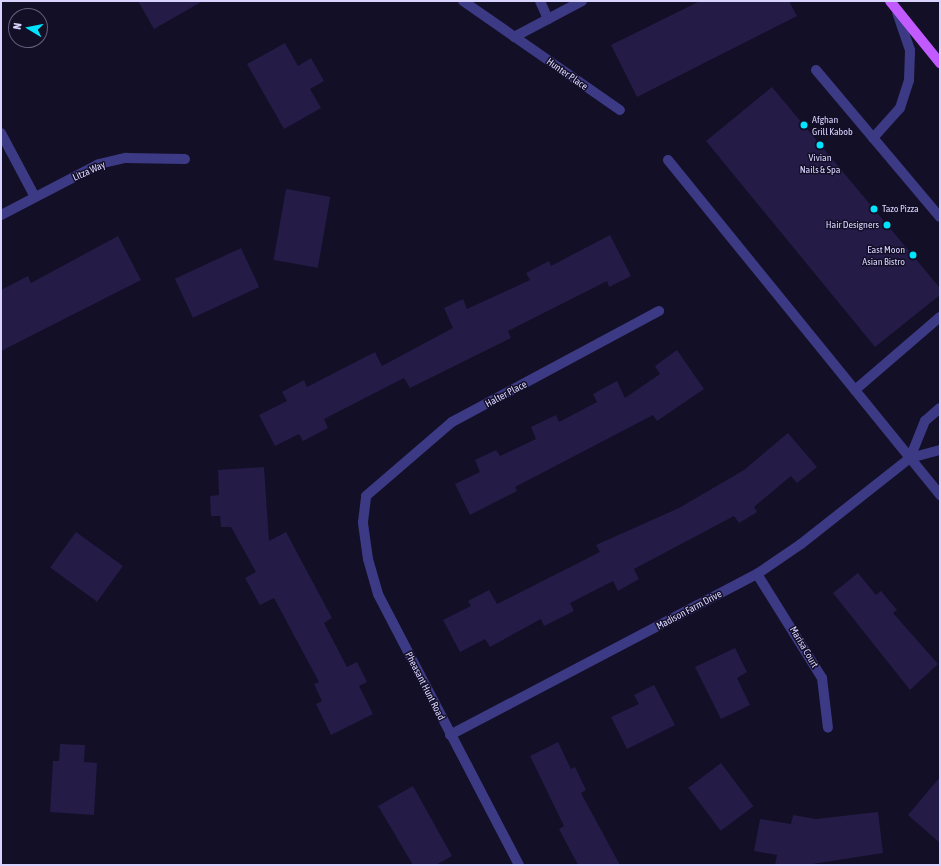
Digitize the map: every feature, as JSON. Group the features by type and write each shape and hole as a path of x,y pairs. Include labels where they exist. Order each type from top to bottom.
{"main road":[{"path":"889,1 940,63"}],"street":[{"name":"Hunter Place","path":"463,1 620,110"},
{"path":"540,1 548,19"},
{"path":"514,37 582,1"},
{"path":"873,138 900,108 909,80 907,37 889,1"},
{"path":"816,70 940,217"},
{"path":"1,133 35,197"},
{"name":"Litza Way","path":"1,215 99,164 126,158 186,159"},
{"path":"668,160 940,495"},
{"name":"Halter Place","path":"366,496 452,422 659,311"},
{"path":"855,390 940,317"},
{"path":"910,458 924,421 940,408"},
{"name":"Madison Farm Drive","path":"450,735 757,574 801,544 910,458 940,450"},
{"name":"Pheasant Hunt Road","path":"366,496 363,522 368,559 378,594 450,735 520,865"},
{"name":"Marisa Court","path":"757,574 822,678 828,728"}],"building":[{"path":"138,1 203,1 154,29"},
{"path":"700,1 789,1 797,16 637,97 611,45"},
{"path":"285,43 298,66 311,58 324,81 310,89 321,108 284,129 247,64"},
{"path":"772,87 940,288 940,295 875,347 706,141"},
{"path":"286,189 330,197 318,268 273,260"},
{"path":"610,235 631,276 609,287 607,281 508,331 511,338 410,388 404,378 324,419 328,428 303,441 299,434 275,446 259,415 287,401 282,392 304,380 307,387 375,352 382,366 453,328 444,308 463,299 467,309 530,280 526,273 549,261 551,266"},
{"path":"118,236 141,280 1,351 1,290 28,276 31,283"},
{"path":"241,248 259,287 193,318 175,279"},
{"path":"677,350 704,389 657,421 653,415 515,487 517,491 470,515 455,484 480,472 475,460 496,450 500,456 536,439 531,427 556,415 559,422 597,402 593,394 617,381 625,398 660,374 655,366"},
{"path":"788,433 817,467 797,483 791,476 754,507 757,512 739,523 734,516 634,569 639,579 618,591 613,581 570,603 574,611 544,626 541,619 490,647 485,639 460,652 443,620 471,606 468,601 489,590 497,604 600,552 596,545 679,508 744,470"},
{"path":"264,467 269,541 286,532 332,618 324,623 347,667 357,662 367,682 359,686 373,714 331,735 316,704 322,701 314,684 319,682 274,598 260,605 245,578 256,572 231,527 221,527 220,516 211,516 210,496 219,495 218,470"},
{"path":"76,532 123,566 97,602 50,568"},
{"path":"858,573 876,595 881,591 897,610 893,613 938,664 910,690 833,593"},
{"path":"735,648 747,672 737,678 750,705 721,719 695,667"},
{"path":"654,685 675,725 627,749 611,717 639,704 634,695"},
{"path":"558,742 571,769 575,767 586,790 581,793 620,865 578,865 559,829 564,826 530,756"},
{"path":"60,744 85,745 84,762 97,763 94,815 50,812 53,761 59,761"},
{"path":"721,763 753,806 721,831 688,788"},
{"path":"940,777 940,843 908,815"},
{"path":"413,786 452,856 436,865 413,865 378,806"},
{"path":"878,812 883,853 806,865 775,865 777,855 754,851 760,819 791,824 793,815 816,819"}],"place":[{"name":"Afghan Grill Kabob","path":"804,125"},
{"name":"Vivian Nails & Spa","path":"820,145"},
{"name":"Tazo Pizza","path":"874,209"},
{"name":"Hair Designers","path":"887,225"},
{"name":"East Moon Asian Bistro","path":"913,255"}]}
